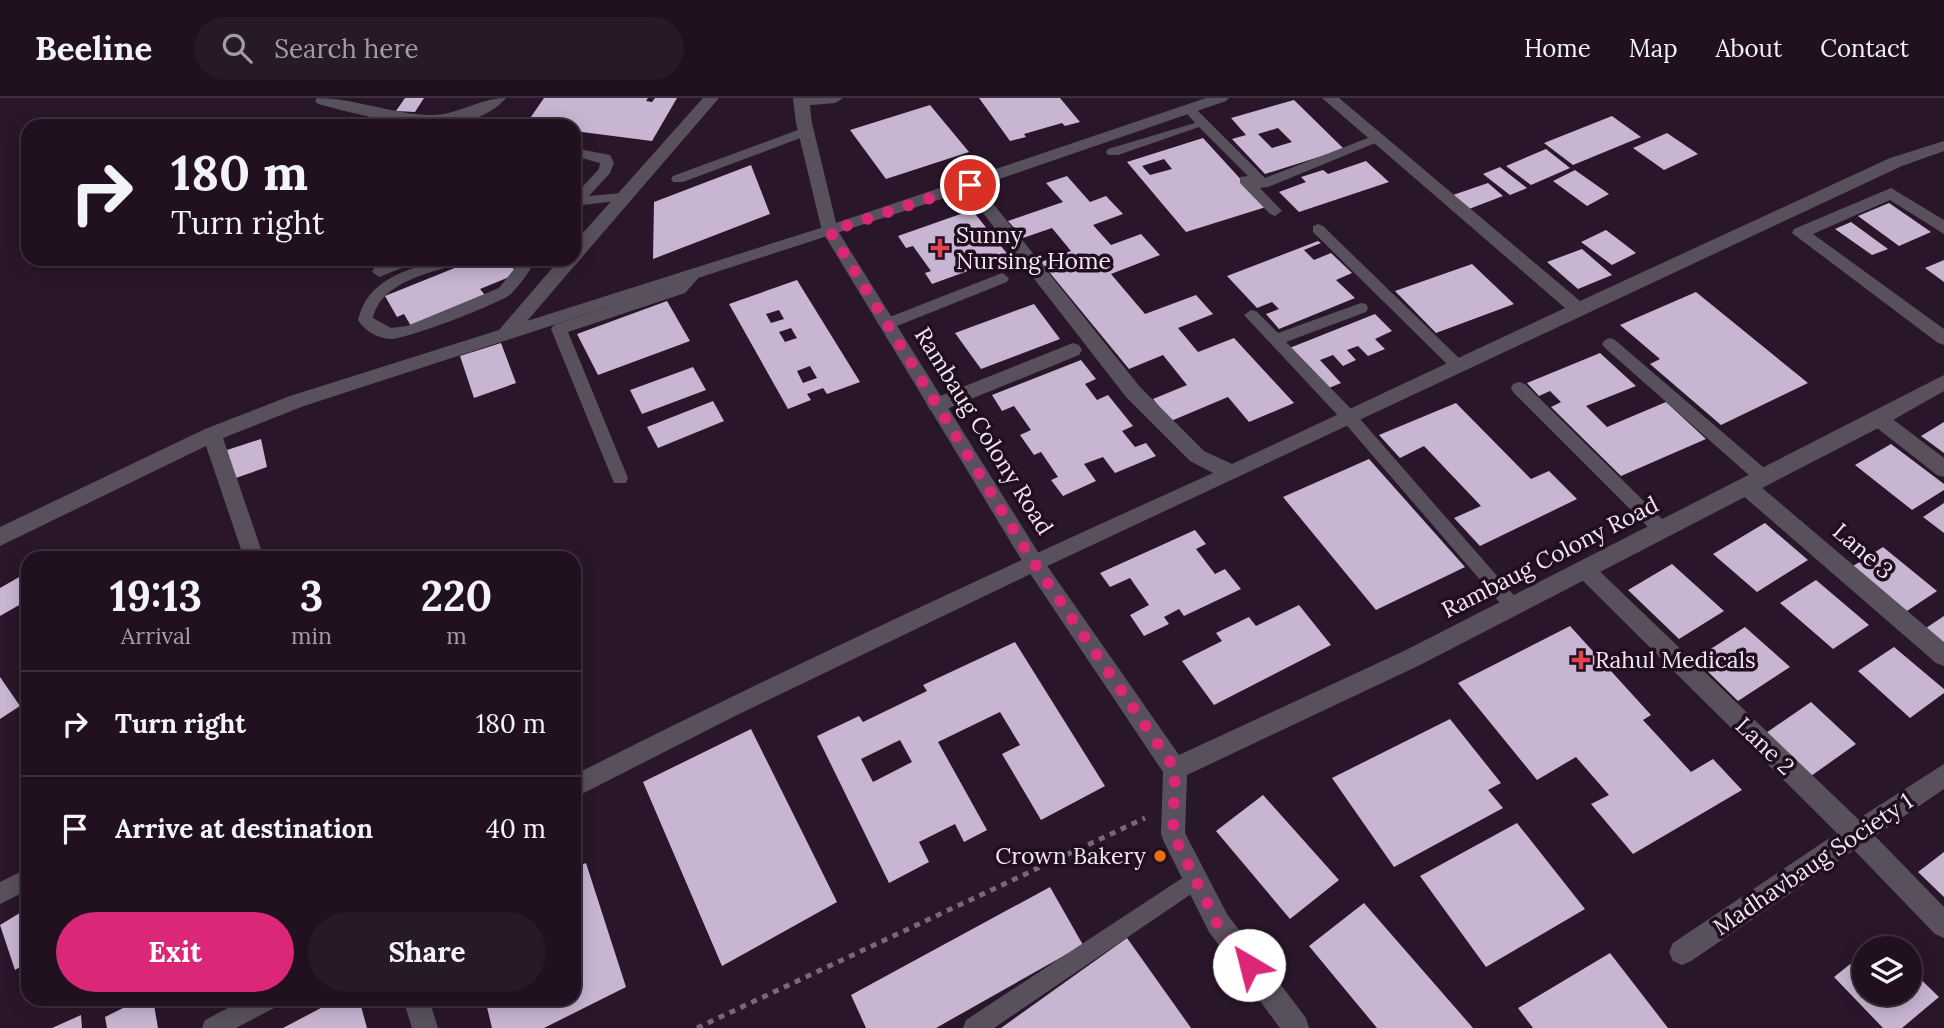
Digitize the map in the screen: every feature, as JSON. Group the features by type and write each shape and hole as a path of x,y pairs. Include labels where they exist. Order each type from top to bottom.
{"street":[{"path":"447,119 468,114 498,98"},
{"path":"581,246 710,98"},
{"path":"801,100 835,98"},
{"path":"1330,98 1578,309"},
{"path":"0,537 212,434 297,401 970,185 1216,99"},
{"name":"Rambaug Colony Road","path":"801,100 830,231 1034,563 1175,769 1412,658 1879,419 1944,382"},
{"path":"323,101 410,119"},
{"path":"581,783 727,709 1457,365 1896,162 1944,146"},
{"path":"970,185 1133,392 1198,456 1232,473"},
{"path":"1944,228 1891,193 1800,233 1944,338"},
{"path":"506,334 564,266"},
{"path":"937,405 1073,350"},
{"path":"1879,419 1944,469"},
{"path":"212,434 252,551"},
{"name":"Lane 3","path":"1755,482 1944,656"},
{"name":"Lane 2","path":"1584,569 1857,835 1944,925"},
{"path":"1175,769 1173,834 1217,923 1296,1028"},
{"name":"Madhavbaug Society 1","path":"1682,952 1944,775"},
{"path":"418,1006 425,1028"}],"lane":[{"path":"1184,110 1263,184 1378,139"},
{"path":"1184,110 1193,126 1275,211"},
{"path":"1113,152 1193,126"},
{"path":"678,179 806,131"},
{"path":"581,153 605,158 607,163 606,170 581,197"},
{"path":"581,202 621,197"},
{"path":"1318,229 1457,365"},
{"path":"379,272 394,266"},
{"path":"440,266 384,286 366,307 365,320 376,329 390,334 408,331 504,292 524,266"},
{"path":"620,478 559,329 680,289 694,275"},
{"path":"887,324 1002,278"},
{"path":"1275,340 1361,308"},
{"path":"1251,315 1348,416 1513,606"},
{"path":"1610,344 1755,482"},
{"path":"1519,388 1662,530"},
{"path":"974,1028 1196,879"},
{"path":"0,894 21,882"},
{"path":"213,1028 255,1006"}],"path":[{"path":"696,1028 1174,804"}],"building":[{"path":"405,98 424,98 415,112 396,111"},
{"path":"544,98 648,98 646,101 652,102 655,98 677,98 652,141 581,132 581,119 529,119"},
{"path":"979,98 1060,98 1080,122 1065,126 1062,123 1010,141"},
{"path":"1294,100 1344,149 1265,174 1232,139 1246,135 1231,118","holes":["1278,128 1292,142 1272,148 1258,134"]},
{"path":"930,105 969,152 886,179 850,130"},
{"path":"1612,116 1641,137 1573,165 1544,143"},
{"path":"1667,133 1698,154 1664,170 1633,148"},
{"path":"1203,138 1266,207 1186,232 1127,162","holes":["1164,159 1172,169 1150,175 1142,166"]},
{"path":"1546,149 1570,168 1531,185 1506,166"},
{"path":"1366,161 1389,182 1299,212 1279,192 1306,182 1301,177 1323,170 1328,174"},
{"path":"751,165 770,214 653,259 654,202"},
{"path":"1500,167 1527,188 1510,195 1483,174"},
{"path":"1575,170 1609,194 1587,206 1553,181"},
{"path":"1067,176 1090,202 1106,196 1123,214 1093,225 1111,245 1141,234 1160,255 1111,274 1145,314 1196,295 1213,314 1178,328 1198,352 1234,338 1294,403 1249,422 1228,397 1171,421 1153,399 1187,385 1163,355 1129,369 1041,262 1071,251 1052,228 1023,238 1008,221 1063,202 1046,183"},
{"path":"1488,183 1503,196 1469,209 1453,195"},
{"path":"1889,203 1931,232 1899,246 1858,216"},
{"path":"972,210 1009,256 932,284 925,273 931,271 913,246 906,248 898,236"},
{"path":"1851,222 1888,249 1872,255 1835,229"},
{"path":"1606,230 1636,253 1612,265 1581,242"},
{"path":"1318,241 1321,243 1304,250 1314,260 1331,253 1352,273 1336,280 1355,298 1279,329 1266,314 1279,309 1272,302 1257,308 1227,276"},
{"path":"1582,249 1612,275 1578,289 1547,262"},
{"path":"1944,260 1944,282 1925,268"},
{"path":"1472,264 1514,304 1436,333 1395,291"},
{"path":"460,266 512,266 517,274 480,289 485,295 411,326 404,314 397,317 385,296"},
{"path":"797,280 860,382 827,394 823,388 807,394 811,400 788,409 729,304","holes":["779,310 784,319 771,323 766,314","791,328 797,338 785,342 779,332","810,366 817,378 803,383 797,371"]},
{"path":"1696,292 1808,383 1721,425 1650,364 1660,359 1620,325"},
{"path":"667,301 690,341 598,375 577,334"},
{"path":"1034,304 1060,339 981,369 955,333"},
{"path":"1375,314 1392,331 1375,339 1385,349 1368,356 1358,346 1347,350 1356,360 1343,366 1333,355 1320,360 1341,383 1324,390 1287,349"},
{"path":"501,343 516,383 474,398 460,356"},
{"path":"1600,353 1636,386 1586,406 1607,427 1666,402 1706,439 1621,476 1551,407 1561,402 1550,391 1539,396 1527,383"},
{"path":"1081,360 1096,379 1085,384 1097,400 1108,395 1133,426 1122,431 1135,447 1146,443 1156,456 1115,473 1103,457 1084,464 1096,481 1063,496 1051,480 1058,477 1041,452 1034,455 1020,435 1031,430 1014,406 1002,411 992,395"},
{"path":"693,367 706,390 642,414 630,390"},
{"path":"713,401 724,421 658,448 647,427"},
{"path":"1456,403 1531,479 1549,471 1577,499 1480,546 1454,518 1481,506 1424,446 1400,458 1379,435"},
{"path":"1944,422 1944,453 1921,436"},
{"path":"261,439 267,467 233,479 227,450"},
{"path":"1891,444 1944,484 1944,490 1912,510 1855,465"},
{"path":"1369,459 1465,567 1376,610 1283,497"},
{"path":"1944,503 1944,533 1923,517"},
{"path":"1765,523 1808,560 1757,592 1713,554"},
{"path":"1195,530 1206,544 1196,549 1215,574 1225,569 1241,589 1184,616 1179,609 1164,617 1169,624 1144,636 1130,615 1149,605 1130,578 1110,587 1100,573"},
{"path":"1883,547 1937,591 1904,613 1850,568"},
{"path":"1672,564 1724,611 1679,639 1628,590"},
{"path":"21,576 21,604 0,616 0,588"},
{"path":"1816,580 1869,625 1833,649 1780,603"},
{"path":"1299,605 1331,645 1214,705 1182,661 1222,641 1216,633 1249,617 1256,626"},
{"path":"1944,616 1944,643 1926,628"},
{"path":"1570,626 1651,715 1643,720 1691,772 1713,759 1742,790 1633,854 1591,804 1609,795 1576,757 1537,780 1458,683"},
{"path":"1745,627 1790,667 1738,701 1695,659"},
{"path":"1015,642 1105,786 1041,820 1002,754 1020,745 1000,712 938,742 987,830 964,842 955,824 919,842 929,862 889,883 817,736 859,716 863,722 927,691 923,685","holes":["900,740 912,762 873,782 861,759"]},
{"path":"1894,647 1944,689 1944,693 1910,718 1858,671"},
{"path":"0,677 20,706 0,719"},
{"path":"1811,702 1856,744 1811,776 1766,733"},
{"path":"1450,719 1501,783 1488,790 1503,808 1394,867 1332,778"},
{"path":"751,729 837,902 722,966 643,782"},
{"path":"1263,795 1339,880 1290,919 1216,831"},
{"path":"1517,823 1585,909 1486,967 1420,876"},
{"path":"1944,852 1944,897 1918,872"},
{"path":"586,863 626,987 544,1028 492,1028 487,1006 581,1006 581,865"},
{"path":"1050,887 1083,945 936,1028 866,1028 851,995"},
{"path":"1364,903 1473,1028 1377,1028 1309,946"},
{"path":"21,912 21,966 15,970 0,925"},
{"path":"1127,938 1191,1028 1001,1028"},
{"path":"1610,953 1668,1028 1533,1028 1518,1008"},
{"path":"1852,963 1852,996 1834,977"},
{"path":"1922,981 1939,997 1902,1028 1883,1028 1862,1006 1922,1006"},
{"path":"127,1006 154,1006 158,1028 107,1028 105,1017"},
{"path":"325,1006 361,1006 367,1028 283,1028"},
{"path":"81,1015 82,1028 52,1028"}],"place":[{"name":"Sunny Nursing Home","path":"940,248"},
{"name":"Rahul Medicals","path":"1581,660"},
{"name":"Crown Bakery","path":"1160,856"}],"route":[{"path":"970,185 830,231 1034,563 1175,769 1173,834 1217,923 1249,965"}]}
